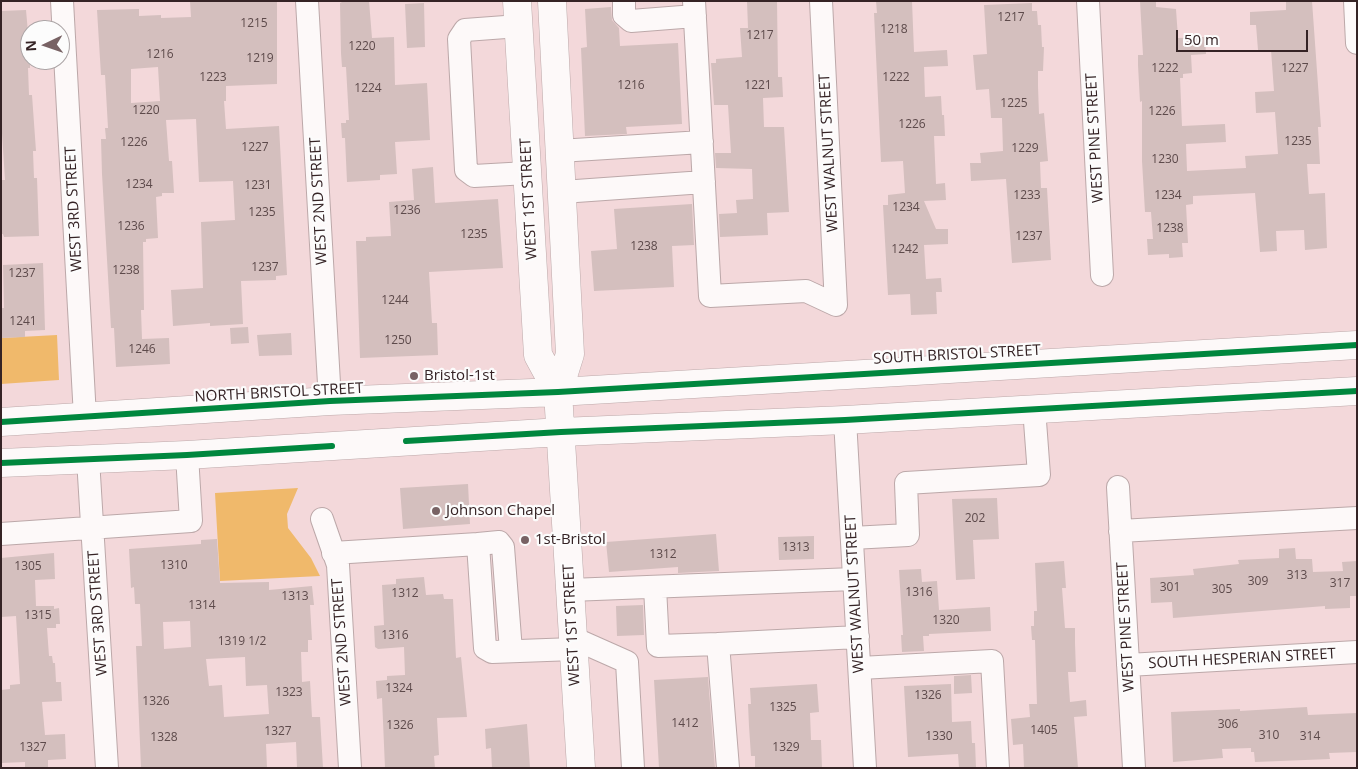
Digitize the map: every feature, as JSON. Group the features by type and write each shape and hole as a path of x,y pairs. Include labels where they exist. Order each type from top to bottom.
{"main road":[{"name":"WEST 1ST STREET","path":"552,1 570,354 558,392 581,768"},
{"name":"WEST 1ST STREET","path":"518,14 538,356 558,392"},
{"name":"SOUTH BRISTOL STREET","path":"558,392 1357,345"},
{"path":"1,463 187,455 560,432 845,420 1357,391"},
{"name":"NORTH BRISTOL STREET","path":"1,422 330,401 558,392"}],"street":[{"name":"WEST 3RD STREET","path":"62,1 85,417"},
{"name":"WEST 2ND STREET","path":"307,1 330,401"},
{"path":"562,192 704,182 694,9 632,21 624,14 624,1"},
{"name":"WEST WALNUT STREET","path":"704,182 710,296 806,291 836,305 821,1"},
{"name":"WEST PINE STREET","path":"1088,1 1102,275"},
{"path":"1355,1 1357,43"},
{"path":"518,14 466,30 459,39 466,170 474,176 527,173"},
{"path":"559,151 702,142"},
{"path":"852,538 908,534 906,483 1039,475 1034,408"},
{"name":"WEST WALNUT STREET","path":"845,420 865,768"},
{"path":"1,534 191,521 187,455"},
{"name":"WEST 3RD STREET","path":"88,459 107,768"},
{"name":"WEST PINE STREET","path":"1118,487 1134,768"},
{"path":"1120,531 1357,518"},
{"name":"WEST 2ND STREET","path":"322,519 338,565 350,768"},
{"path":"333,553 478,544 485,648 492,652 573,643 627,662 658,646 858,637"},
{"path":"570,590 854,579"},
{"path":"655,587 658,646"},
{"path":"718,644 728,768"},
{"name":"SOUTH HESPERIAN STREET","path":"1128,665 1357,652"},
{"path":"860,668 992,661 998,768"},
{"path":"627,662 633,768"}],"shaded area":[{"path":"57,335 59,380 1,384 1,338"},
{"path":"298,488 287,514 288,528 311,558 320,576 220,581 215,493"}],"building":[{"path":"190,1 277,1 277,84 226,86 226,101 224,101 226,129 279,126 287,275 276,276 276,280 241,281 243,324 210,326 210,323 173,326 171,290 203,288 201,222 235,220 233,181 199,182 196,119 166,120 174,193 162,193 162,196 156,197 158,238 146,239 146,242 143,242 144,310 141,310 142,339 169,338 170,364 116,367 114,328 111,328 102,174 101,139 106,139 105,128 108,128 105,75 101,75 97,10 139,9 139,16 161,15 161,18 191,17","holes":["158,67 160,101 131,103 131,69"]},
{"path":"344,1 369,1 372,38 394,37 395,85 427,83 430,140 395,142 397,174 380,175 380,180 347,182 345,138 342,138 341,123 346,123 346,120 349,120 346,67 342,67 341,53 340,3"},
{"path":"747,1 777,1 778,77 782,77 783,97 763,98 764,127 784,127 789,212 767,213 768,235 720,237 719,214 737,213 736,200 753,199 752,169 716,168 715,153 731,153 728,105 714,105 711,63 716,63 716,59 742,57 740,28 748,28"},
{"path":"876,1 912,1 914,52 947,50 948,66 924,67 925,97 941,96 942,115 944,115 945,136 934,136 936,184 945,183 946,200 924,201 936,229 948,229 948,244 924,245 926,279 941,278 942,292 936,292 937,314 911,315 910,294 888,295 883,205 888,205 888,195 905,193 903,161 881,162 874,13 877,13"},
{"path":"1140,1 1156,1 1156,7 1176,9 1178,38 1205,37 1206,54 1191,55 1192,73 1183,74 1183,78 1180,78 1182,126 1225,124 1226,142 1186,144 1187,171 1246,168 1245,156 1278,154 1275,112 1256,113 1255,92 1274,91 1271,50 1258,50 1256,25 1250,25 1250,12 1286,10 1286,1 1312,1 1321,127 1318,127 1320,164 1307,164 1309,194 1325,193 1327,248 1305,250 1304,230 1276,231 1277,251 1260,252 1255,193 1193,196 1193,204 1186,205 1188,243 1182,243 1183,257 1169,258 1169,254 1148,255 1147,239 1153,239 1151,212 1145,212 1142,161 1142,101 1140,102 1138,65 1138,55 1143,55"},
{"path":"424,3 425,47 407,48 405,4"},
{"path":"1032,3 1032,11 1037,11 1038,25 1041,25 1042,47 1044,47 1043,71 1038,71 1038,86 1039,114 1044,113 1048,161 1040,162 1041,188 1047,188 1051,260 1012,263 1006,179 971,181 970,163 981,163 980,153 1003,151 1002,118 991,118 989,89 976,90 973,55 987,54 984,5"},
{"path":"611,7 612,20 619,28 620,46 678,43 682,124 626,127 627,134 585,136 581,48 587,47 585,9"},
{"path":"26,10 27,20 20,20 20,70 28,70 29,95 32,95 36,151 33,151 34,178 37,178 39,236 4,237 1,234 1,180 5,180 1,118 1,11"},
{"path":"433,167 435,203 498,199 503,268 429,272 432,323 437,323 438,355 360,358 356,241 366,241 366,237 391,236 389,202 414,200 412,169"},
{"path":"692,204 694,245 672,246 674,287 594,291 591,251 617,249 614,209"},
{"path":"43,263 45,330 25,331 25,337 1,338 1,308 4,308 3,265"},
{"path":"248,327 249,343 231,344 230,328"},
{"path":"291,333 292,355 259,356 257,335"},
{"name":"Johnson Chapel","path":"468,484 470,524 403,529 400,488"},
{"path":"997,498 999,539 973,540 975,579 956,580 952,499"},
{"path":"716,534 719,571 678,573 678,567 609,572 606,542"},
{"path":"814,536 814,559 779,560 778,537"},
{"path":"217,539 220,583 269,582 269,590 312,586 314,605 310,605 312,640 308,640 308,652 301,652 302,682 310,681 312,717 320,717 323,768 297,768 296,742 266,744 267,768 141,768 136,646 142,646 140,604 135,604 134,587 131,588 129,549 201,544 201,540","holes":["190,621 191,647 164,649 163,622","245,657 246,686 267,685 269,714 224,717 222,685 209,686 206,659"]},
{"path":"1295,548 1296,559 1312,559 1313,572 1343,571 1342,562 1357,561 1357,596 1350,596 1350,608 1325,609 1325,606 1173,618 1172,602 1151,603 1150,578 1194,575 1193,569 1239,564 1238,560 1279,558 1279,549"},
{"path":"54,553 55,579 35,580 36,606 54,606 54,609 59,608 60,624 56,624 56,628 47,628 49,656 52,656 53,663 55,663 56,682 61,682 62,701 42,702 45,735 65,734 66,759 48,760 48,768 25,768 25,762 1,763 1,690 10,689 10,685 20,684 16,616 1,617 1,558"},
{"path":"1064,561 1066,588 1062,588 1065,628 1075,628 1076,672 1068,672 1070,702 1086,700 1087,716 1074,717 1078,768 1024,768 1023,744 1013,745 1011,719 1030,717 1029,704 1037,704 1035,640 1032,640 1031,626 1034,626 1034,611 1037,611 1035,563"},
{"path":"921,569 922,582 937,581 939,610 990,607 991,631 929,634 929,636 923,636 924,651 902,652 901,635 903,635 899,570"},
{"path":"424,577 426,595 443,594 444,599 453,599 456,658 461,657 467,717 437,718 439,755 434,756 435,768 385,768 382,698 377,699 376,681 387,680 387,676 405,675 404,647 378,649 375,647 374,626 384,625 382,585 396,584 396,579"},
{"path":"643,605 644,635 617,636 616,606"},
{"path":"971,675 972,693 954,694 954,676"},
{"path":"708,677 715,768 659,768 654,680"},
{"path":"817,684 819,712 810,713 811,740 821,740 822,768 755,768 755,756 751,756 749,726 748,704 751,704 750,688"},
{"path":"951,684 952,722 971,721 972,743 975,743 976,768 959,768 958,754 908,757 904,686"},
{"path":"1307,707 1308,715 1357,713 1357,752 1329,753 1330,759 1255,762 1254,752 1251,752 1251,748 1222,749 1223,758 1173,762 1171,712 1240,709 1240,711"},
{"path":"527,724 530,768 492,768 491,748 486,749 485,729"}],"cycle path":[{"path":"1,422 330,401 558,392 1357,345"},
{"path":"406,441 561,432 845,420 1357,391"},
{"path":"1,463 187,455 332,446"}],"place":[{"name":"Bristol-1st","path":"414,376"},
{"name":"Johnson Chapel","path":"436,511"},
{"name":"1st-Bristol","path":"525,540"}]}
